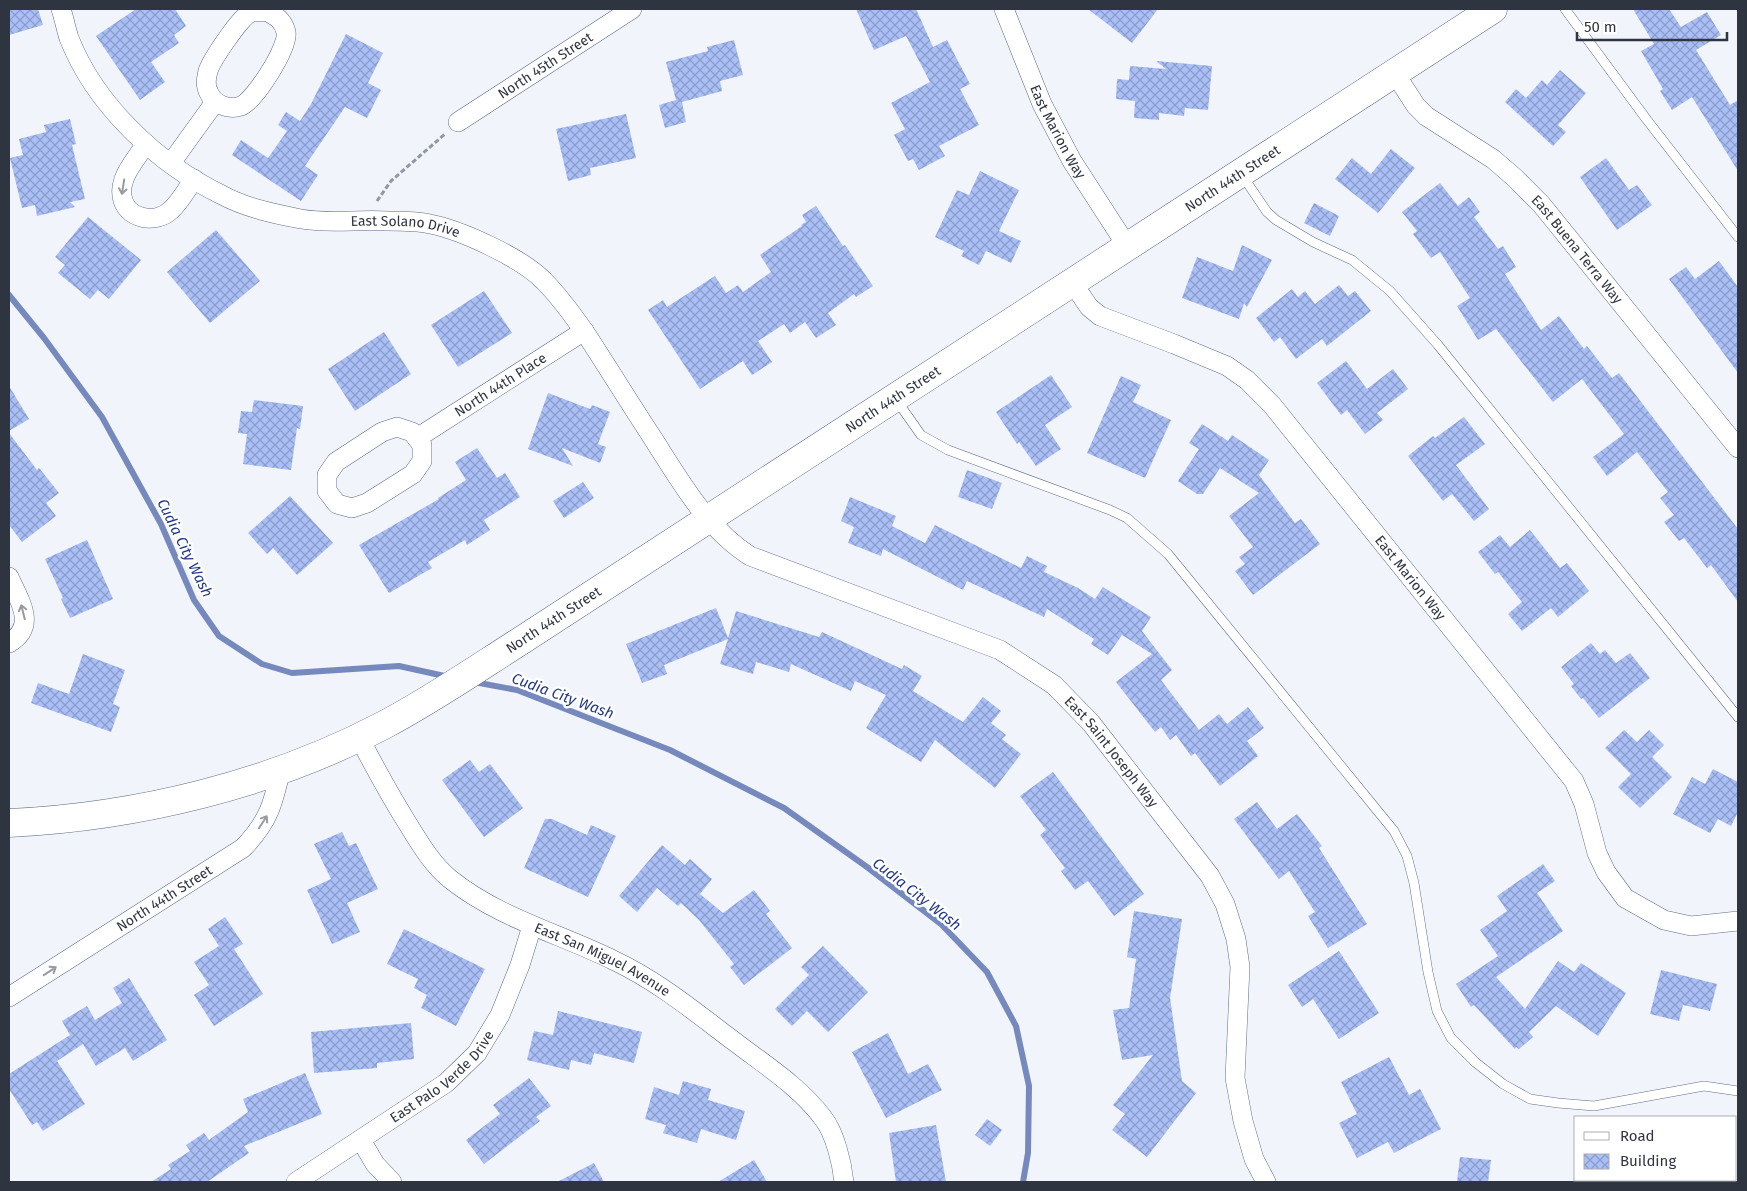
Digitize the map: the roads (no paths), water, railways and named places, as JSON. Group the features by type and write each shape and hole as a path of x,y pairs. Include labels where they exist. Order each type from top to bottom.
{"main road":[{"name":"North 44th Street","path":"9,823 107,814 172,802 231,786 281,769 332,750 384,725 519,642 1493,9"}],"street":[{"name":"East Solano Drive","path":"61,9 70,38 87,73 108,104 146,144 194,179 222,196 263,210 303,219 430,224 470,237 509,256 544,280 584,331 678,478 709,519"},
{"name":"North 45th Street","path":"458,122 632,9"},
{"name":"East Marion Way","path":"1004,9 1046,112 1072,162 1127,246"},
{"path":"266,11 280,19 286,34 284,49 254,95 242,106 226,108 215,102 212,100 205,85 208,69 238,24 250,13 266,11"},
{"name":"East Buena Terra Way","path":"1394,72 1416,106 1426,116 1493,159 1541,204 1738,448"},
{"path":"171,163 215,102"},
{"path":"146,144 124,178 122,196 125,206 142,218 152,219 171,211 194,179"},
{"name":"East Marion Way","path":"1072,282 1089,307 1100,316 1227,366 1247,380 1272,405 1574,781 1584,804 1597,853 1606,872 1625,898 1664,920 1691,926 1738,922"},
{"name":"North 44th Place","path":"417,438 584,331"},
{"path":"397,427 412,432 417,438 422,445 422,461 413,474 367,503 352,508 337,504 327,491 327,475 336,462 382,432 397,427"},
{"name":"East Saint Joseph Way","path":"709,519 735,547 750,556 1000,650 1054,685 1091,723 1210,876 1225,904 1236,939 1240,967 1235,1078 1243,1121 1251,1149 1266,1182"},
{"path":"9,577 23,607 26,623 18,637 9,642"},
{"name":"East San Miguel Avenue","path":"359,737 384,784 427,854 450,879 499,911 612,959 650,980 687,1004 776,1073 803,1096 824,1119 834,1138 844,1182"},
{"name":"North 44th Street","path":"9,997 243,848 252,838 272,806 281,769"},
{"name":"East Palo Verde Drive","path":"296,1182 446,1083 477,1053 500,1015 520,965 532,926"},
{"path":"361,1140 375,1164 392,1182"}],"lane":[{"path":"1565,9 1646,120 1738,237"},
{"path":"1240,173 1267,212 1276,220 1312,242 1352,260 1390,291 1438,345 1738,717"},
{"path":"895,399 921,435 948,450 1127,518 1168,554 1394,831 1407,856 1414,883 1428,972 1437,1011 1451,1038 1475,1062 1503,1084 1530,1099 1558,1103 1594,1106 1704,1086 1738,1091"}],"waterway":[{"name":"Cudia City Wash","path":"9,295 44,338 102,417 161,524 194,600 219,636 262,664 292,673 399,666 449,677"},
{"name":"Cudia City Wash","path":"474,682 517,690 670,750 784,808 867,867 941,924 987,972 1016,1026 1029,1086 1028,1153 1023,1182"}]}
